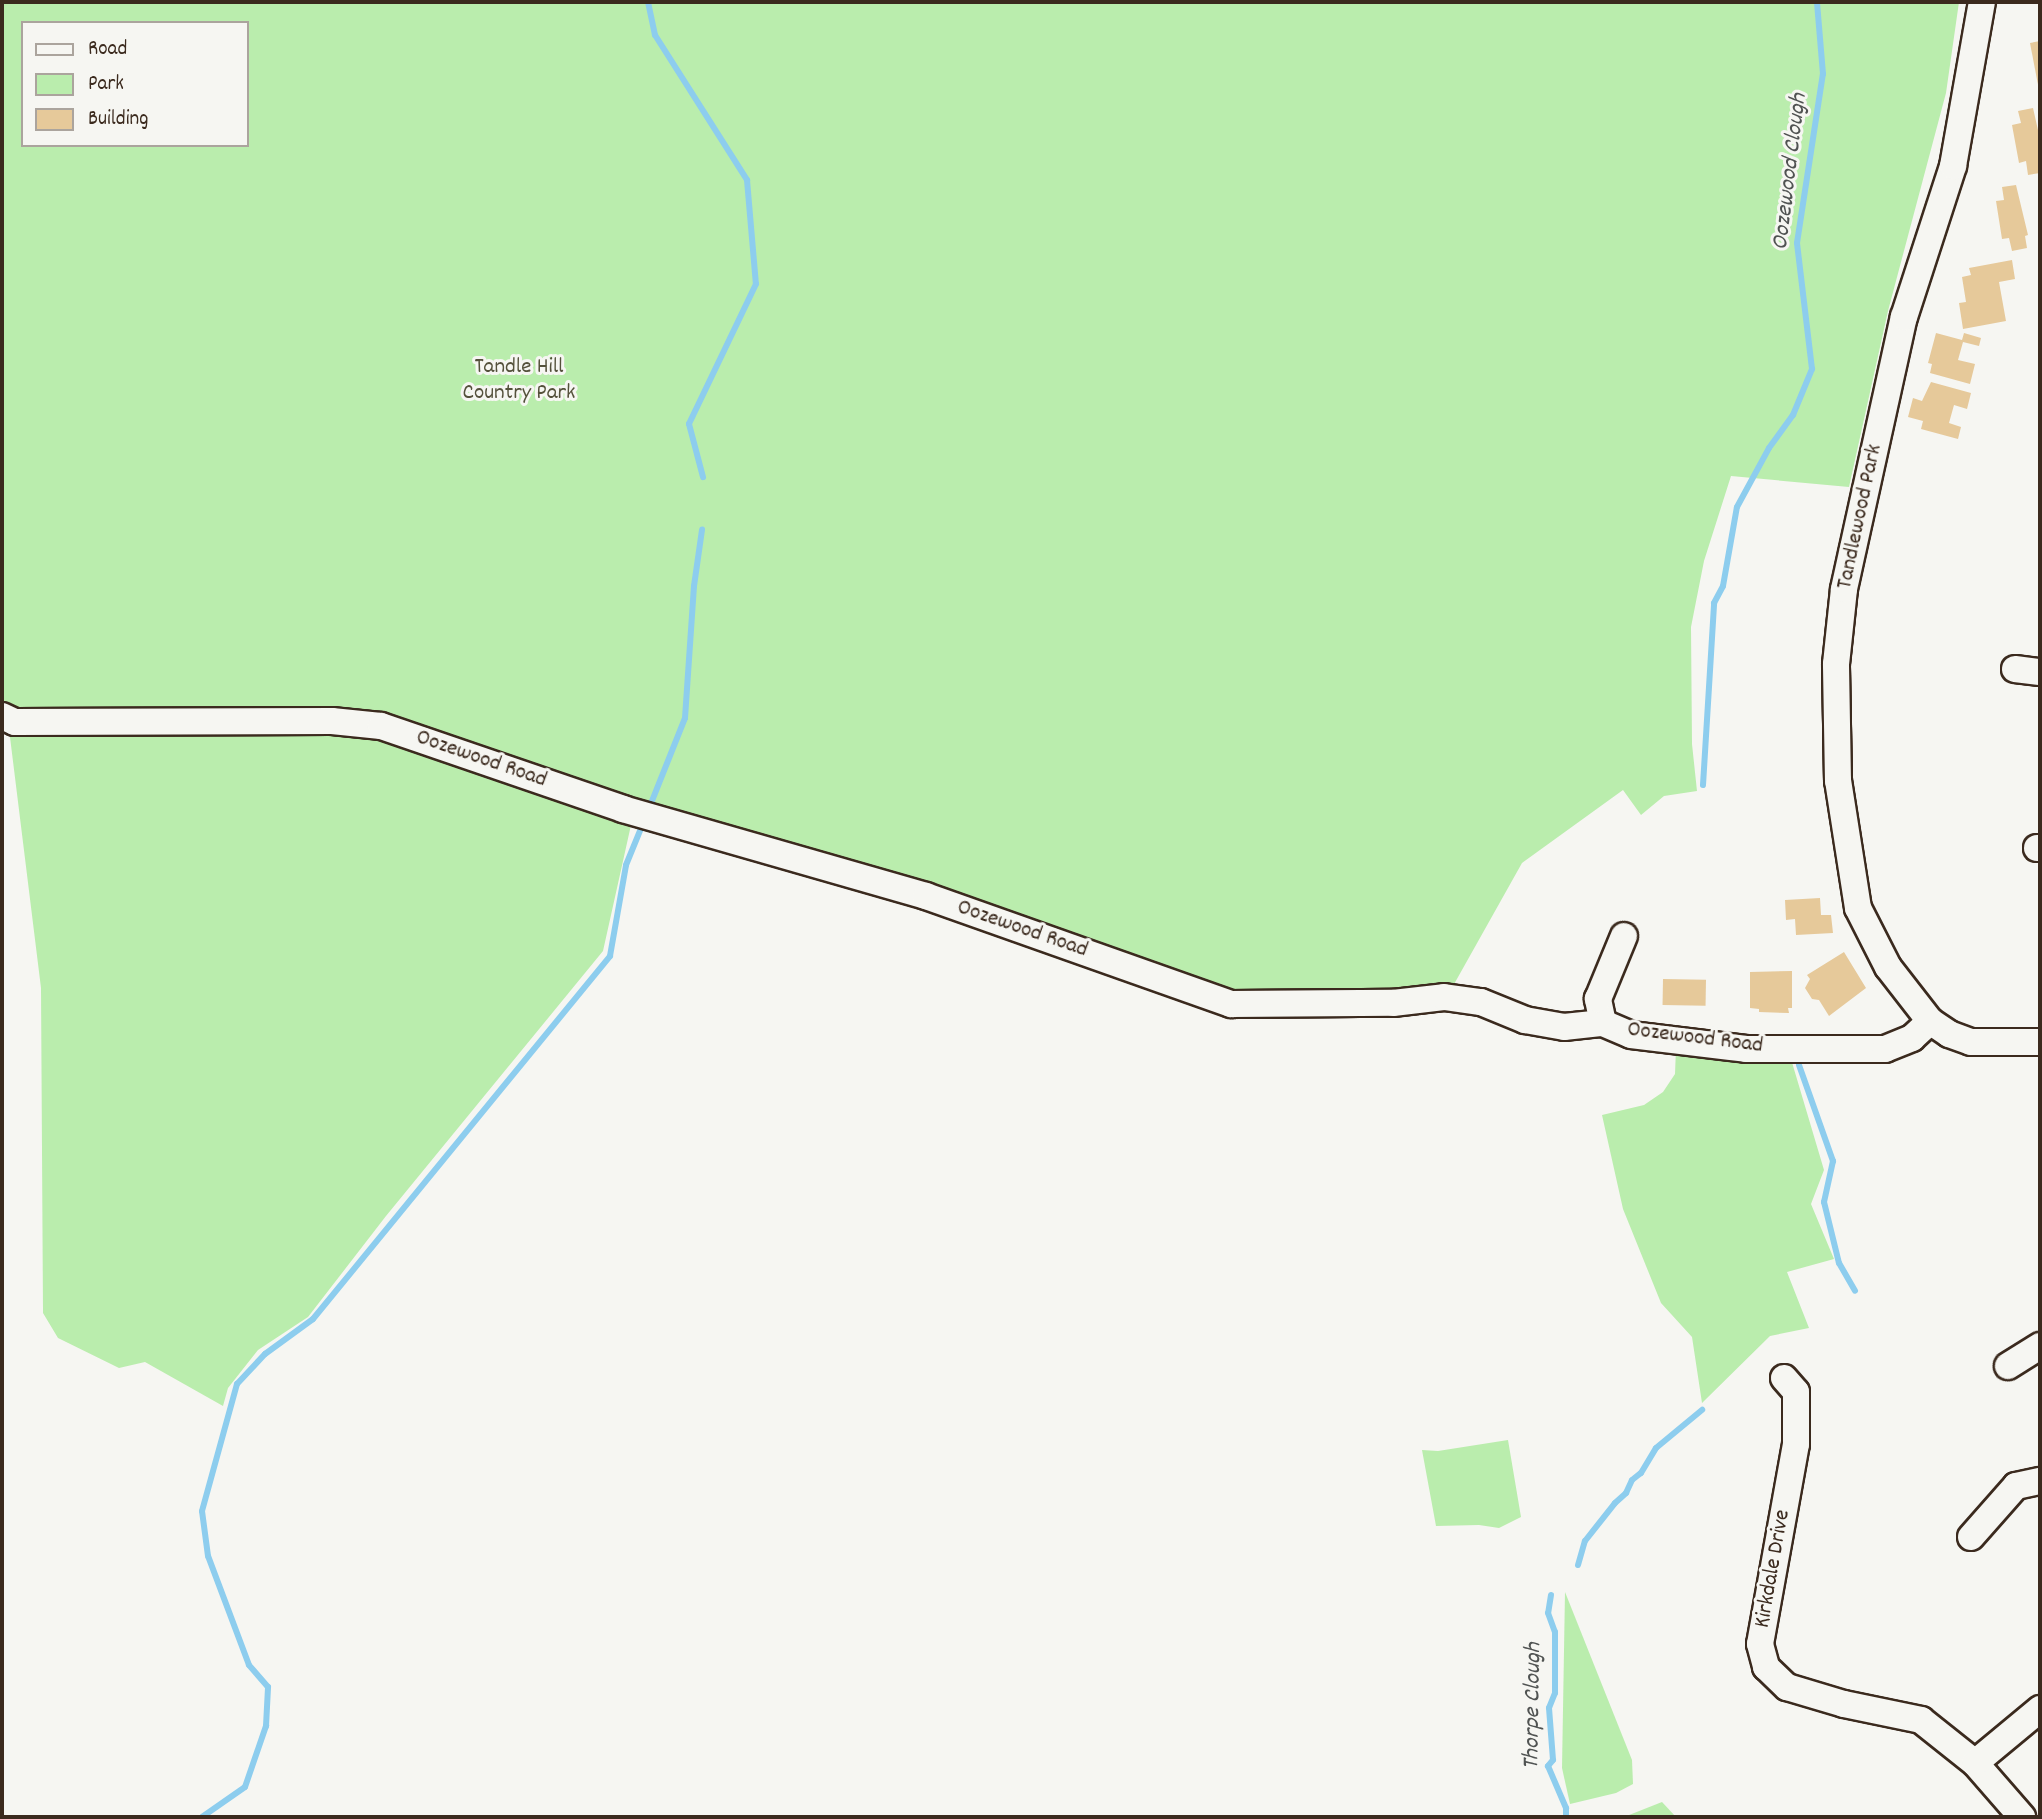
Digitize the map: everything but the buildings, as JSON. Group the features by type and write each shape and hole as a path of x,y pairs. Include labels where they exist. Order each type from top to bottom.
{"street":[{"name":"Tandlewood Park","path":"1930,1021 1888,967 1858,908 1838,781 1836,664 1844,589 1904,317 1953,166 1982,2"},
{"name":"Oozewood Road","path":"2,716 15,722 332,721 381,726 645,816 926,896 1231,1004 1393,1003 1444,997 1481,1002 1525,1020 1564,1027 1603,1023 1631,1035 1746,1049 1885,1049 1912,1038 1930,1021"},
{"path":"1603,1023 1598,999 1624,936"},
{"path":"1930,1021 1949,1034 1970,1042 2040,1042"},
{"path":"2008,1366 2040,1348"},
{"name":"Kirkdale Drive","path":"1784,1378 1797,1392 1796,1444 1760,1644 1766,1667 1787,1687 1844,1704 1921,1720 1975,1763 2022,1817"},
{"path":"1970,1537 2016,1486 2040,1481"},
{"path":"1975,1763 2040,1709"}],"green space":[{"name":"Tandle Hill Country Park","path":"2,2 1959,2 1946,93 1888,311 1849,487 1731,476 1704,561 1691,627 1692,744 1697,791 1664,796 1641,815 1623,790 1522,863 1453,986 1444,992 1267,997 1200,982 909,877 624,805 426,732 22,713 2,707"},
{"path":"9,729 365,734 631,825 603,951 386,1216 308,1317 258,1350 228,1388 223,1406 145,1362 119,1368 58,1338 43,1313 41,988"},
{"path":"1676,1048 1791,1059 1824,1170 1811,1204 1834,1259 1787,1272 1809,1328 1770,1336 1702,1403 1692,1337 1661,1303 1623,1209 1602,1115 1644,1105 1663,1092 1675,1074"},
{"path":"1508,1440 1521,1517 1499,1528 1479,1525 1436,1526 1422,1450 1438,1451"},
{"path":"1565,1592 1632,1760 1633,1784 1616,1793 1570,1804 1562,1768"},
{"path":"1662,1802 1676,1817 1624,1817"}],"waterway":[{"path":"648,2 655,35 747,180 756,284 689,424 703,477"},
{"name":"Oozewood Clough","path":"1703,785 1714,603 1723,586 1737,507 1769,448 1793,415 1812,369 1797,243 1823,74 1817,2"},
{"path":"648,811 685,718 694,586 702,530"},
{"path":"202,1817 245,1787 266,1726 268,1687 249,1665 208,1556 202,1511 237,1384 265,1354 313,1319 610,956 626,865 644,821"},
{"name":"Oozewood Clough","path":"1799,1065 1833,1161 1824,1202 1839,1263 1855,1291"},
{"name":"Thorpe Clough","path":"1578,1565 1585,1541 1626,1493 1632,1480 1641,1473 1656,1448 1702,1410"},
{"name":"Thorpe Clough","path":"1551,1595 1548,1613 1555,1632 1555,1693 1549,1708 1553,1760 1548,1766 1566,1808 1566,1817"}]}
